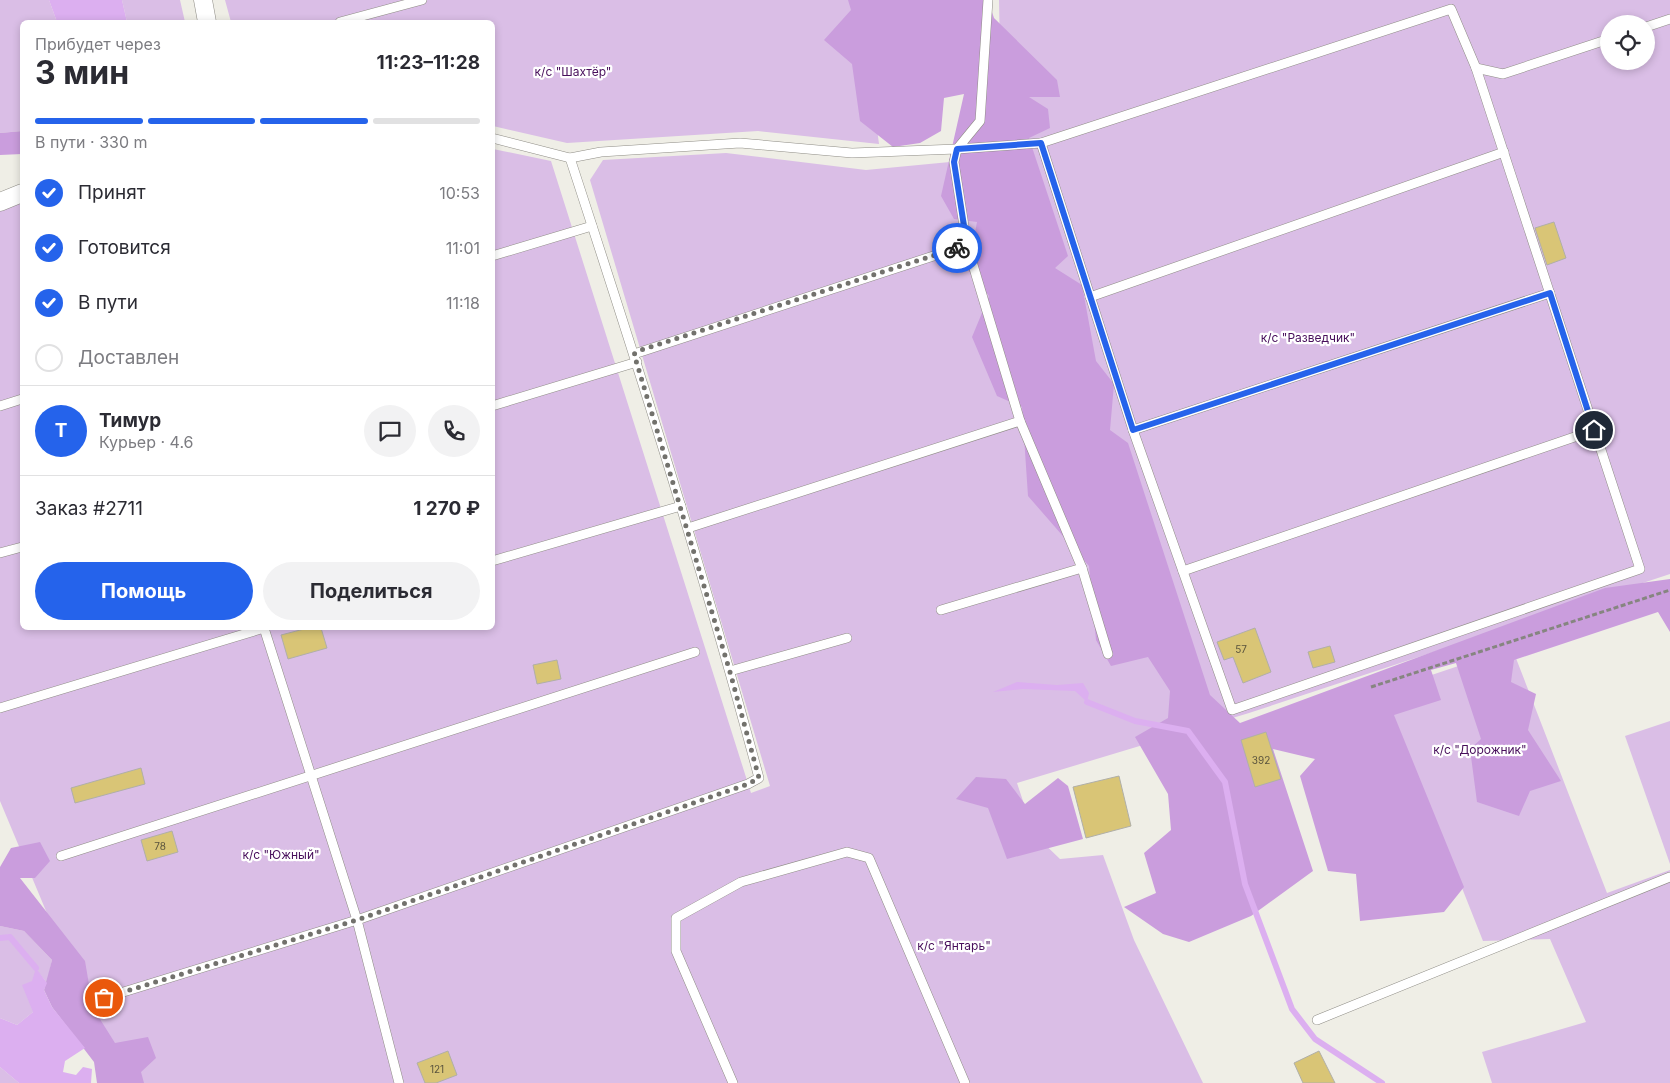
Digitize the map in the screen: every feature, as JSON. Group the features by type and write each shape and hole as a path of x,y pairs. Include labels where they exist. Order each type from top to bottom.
{"street":[{"path":"203,0 207,20"},
{"path":"0,202 20,194"}],"lane":[{"path":"347,20 422,0"},
{"path":"988,0 980,121 957,149 954,162 967,245 1020,422 1082,568 1108,654"},
{"path":"495,139 570,158 601,152 740,143 852,153 957,149 1041,143 1451,9 1476,68 1640,569 1232,710 1133,430 1041,143"},
{"path":"1655,23 1670,19"},
{"path":"1476,68 1503,74 1600,42"},
{"path":"1090,297 1504,152"},
{"path":"104,998 357,920 748,784 759,778 688,528 636,358 570,158"},
{"path":"495,255 592,226"},
{"path":"495,405 636,358 641,350 967,245"},
{"path":"1133,430 1550,293"},
{"path":"0,406 20,400"},
{"path":"688,528 1020,422"},
{"path":"1183,571 1594,430"},
{"path":"495,560 681,506"},
{"path":"0,553 20,548"},
{"path":"941,610 1082,568"},
{"path":"0,708 257,630"},
{"path":"265,630 357,920 399,1083"},
{"path":"730,672 847,638"},
{"path":"62,856 695,652"},
{"path":"733,1083 676,951 676,918 741,882 847,852 869,858 965,1083"},
{"path":"1317,1020 1670,877"}],"path":[{"path":"1372,687 1670,590"}],"green space":[{"path":"0,0 49,0 56,20 20,20 20,131 0,133"},
{"path":"122,0 180,0 185,20 127,20"},
{"name":"к/с \"Шахтёр\"","path":"225,0 860,0 879,144 758,131 567,143 495,126 495,20 230,20"},
{"path":"848,0 988,0 994,18 1057,80 1060,97 1029,97 1048,109 1050,128 1029,138 1068,256 1055,268 1082,285 1096,361 1114,384 1110,430 1128,443 1210,695 1240,723 1605,588 1670,579 1670,632 1658,612 1514,660 1511,682 1536,694 1528,730 1561,781 1530,791 1519,816 1477,802 1470,749 1481,739 1456,663 1431,670 1441,700 1394,715 1464,887 1444,912 1360,921 1356,874 1328,871 1300,776 1315,759 1273,749 1313,871 1251,916 1189,942 1163,934 1124,907 1156,893 1144,853 1171,830 1168,794 1135,737 1168,718 1170,691 1148,657 1111,666 1096,640 1089,566 1028,496 1022,407 997,396 972,337 989,296 968,270 977,222 954,219 941,196 964,94 944,98 941,131 920,143 893,147 860,121 852,64 824,40 851,10"},
{"path":"999,0 1670,0 1670,574 1249,713 1017,783 1034,834 1060,859 1103,855 1134,940 1203,1083 118,1083 0,801 0,210 20,202 20,630 495,630 495,149 551,161 751,793 770,786 590,180 603,160 726,153 866,170 1023,155 1000,54"},
{"path":"20,131 20,154 0,155 0,133"},
{"name":"к/с \"Дорожник\"","path":"1512,648 1607,893 1670,870 1670,1083 1492,1083 1482,1052 1586,1022 1550,939 1483,941 1384,691"},
{"path":"1670,721 1670,864 1625,736"},
{"path":"976,777 1006,779 1025,804 1058,778 1068,786 1083,839 1007,859 988,808 956,799"},
{"path":"40,842 50,861 35,878 20,878 85,961 93,1008 115,1043 148,1037 156,1058 141,1072 144,1083 97,1083 94,1062 52,1007 44,990 52,960 24,931 0,926 0,867 11,848"},
{"path":"0,926 24,931 52,960 47,983 36,969 33,1012 17,1025 0,1018"},
{"path":"0,1067 19,1083 0,1083"}],"shaded area":[{"path":"49,0 122,0 127,20 56,20"},
{"path":"1017,682 1057,685 1083,683 1089,693 1087,702 1075,691 1023,689 993,692"},
{"path":"36,968 47,983 44,990 52,1007 85,1048 65,1061 63,1072 76,1075 83,1067 92,1069 91,1083 19,1083 0,1067 0,1018 17,1025 33,1012 22,985 32,981"}],"building":[{"path":"1554,222 1566,258 1547,265 1535,228"},
{"path":"1255,628 1271,672 1243,683 1233,657 1224,660 1217,642"},
{"path":"300,630 322,630 327,648 288,659 281,635"},
{"path":"1330,646 1335,662 1313,668 1308,652"},
{"path":"557,660 561,679 537,684 533,665"},
{"path":"1266,732 1281,779 1255,787 1241,740"},
{"path":"141,768 145,784 75,803 71,788"},
{"path":"1119,776 1131,826 1086,838 1073,787"},
{"path":"172,831 178,852 147,861 141,840"},
{"path":"448,1051 457,1075 436,1083 425,1083 417,1063"},
{"path":"1319,1051 1335,1083 1303,1083 1294,1063"}],"waterway":[{"path":"1087,702 1135,721 1188,731 1225,782 1245,884 1292,1009 1315,1039 1382,1083"},
{"path":"0,938 10,937 36,968"}],"way so far":[{"path":"104,998 357,920 748,784 759,778 688,528 634,354 641,350 957,248"}],"route":[{"path":"957,248 967,245 954,162 957,149 1041,143 1133,430 1550,293 1594,430"}],"park label":[{"name":"к/с \"Разведчик\"","path":"1308,338"},
{"name":"к/с \"Южный\"","path":"281,855"},
{"name":"к/с \"Янтарь\"","path":"954,946"}]}
